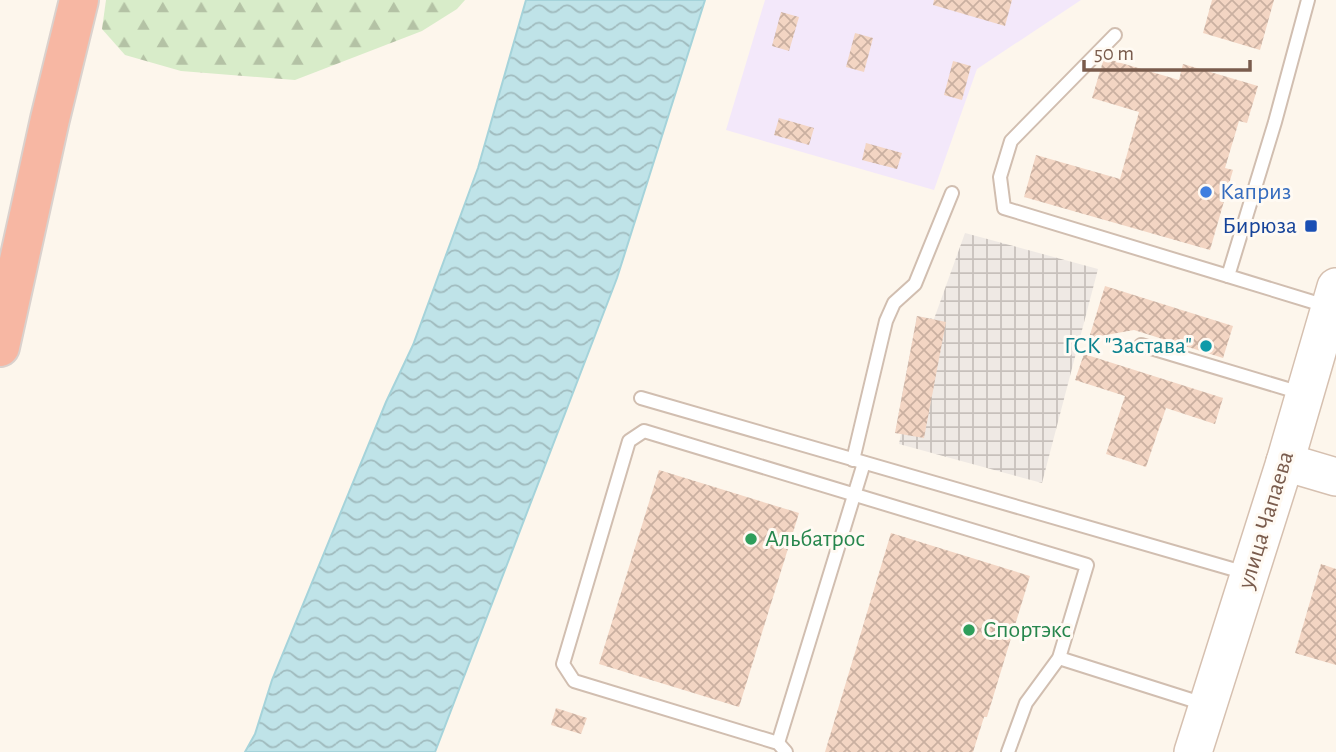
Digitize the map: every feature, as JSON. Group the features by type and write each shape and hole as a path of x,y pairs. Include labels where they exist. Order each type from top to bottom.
{"highway":[{"path":"0,347 79,0"}],"street":[{"name":"улица Чапаева","path":"1193,752 1285,462 1333,297"},
{"path":"1285,462 1336,477"}],"lane":[{"path":"1228,276 1275,122 1308,0"},
{"path":"1115,35 1012,141 1000,177 1004,208 1228,276 1333,297"},
{"path":"952,193 915,284 894,303 886,321 858,461 854,495 782,748 574,681 563,664 629,441 644,432 854,495 1087,565 1059,658 1026,703 1008,752"},
{"path":"1141,345 1305,394"},
{"path":"641,398 1249,574"},
{"path":"1059,658 1208,705"}],"shaded area":[{"path":"765,0 1081,0 977,69 934,190 726,130"},
{"path":"965,233 1098,269 1042,483 899,444 901,434 895,433 917,316 934,319"}],"green space":[{"path":"106,0 465,0 457,9 422,31 295,80 181,71 125,55 102,29"}],"water":[{"path":"526,0 705,0 617,278 435,752 245,752 255,734 272,680 386,402 413,345 478,168"}],"building":[{"path":"934,0 1012,0 1005,26 933,5"},
{"path":"1212,0 1274,0 1260,50 1203,33"},
{"path":"781,12 799,17 789,51 772,46"},
{"path":"855,33 873,38 864,72 846,67"},
{"path":"1104,58 1179,80 1183,64 1258,86 1247,123 1239,121 1225,168 1233,170 1210,250 1024,197 1036,155 1120,179 1139,112 1092,98"},
{"path":"953,61 971,66 962,100 944,95"},
{"path":"779,118 814,128 809,145 774,135"},
{"path":"866,143 902,153 897,169 862,160"},
{"path":"1105,286 1233,326 1223,358 1134,330 1089,338"},
{"path":"917,316 946,322 924,438 895,433"},
{"path":"1084,354 1223,398 1215,424 1166,408 1146,467 1106,454 1125,396 1075,380"},
{"path":"659,470 799,513 739,707 599,664"},
{"path":"891,533 1030,576 987,717 984,717 973,752 825,752"},
{"path":"1321,564 1336,569 1336,665 1295,653"},
{"path":"556,708 587,718 581,734 551,725"}],"place":[{"name":"Каприз","path":"1206,192"},
{"name":"Бирюза","path":"1311,226"},
{"name":"ГСК \"Застава\"","path":"1206,346"},
{"name":"Альбатрос","path":"751,539"},
{"name":"Спортэкс","path":"969,630"}]}
